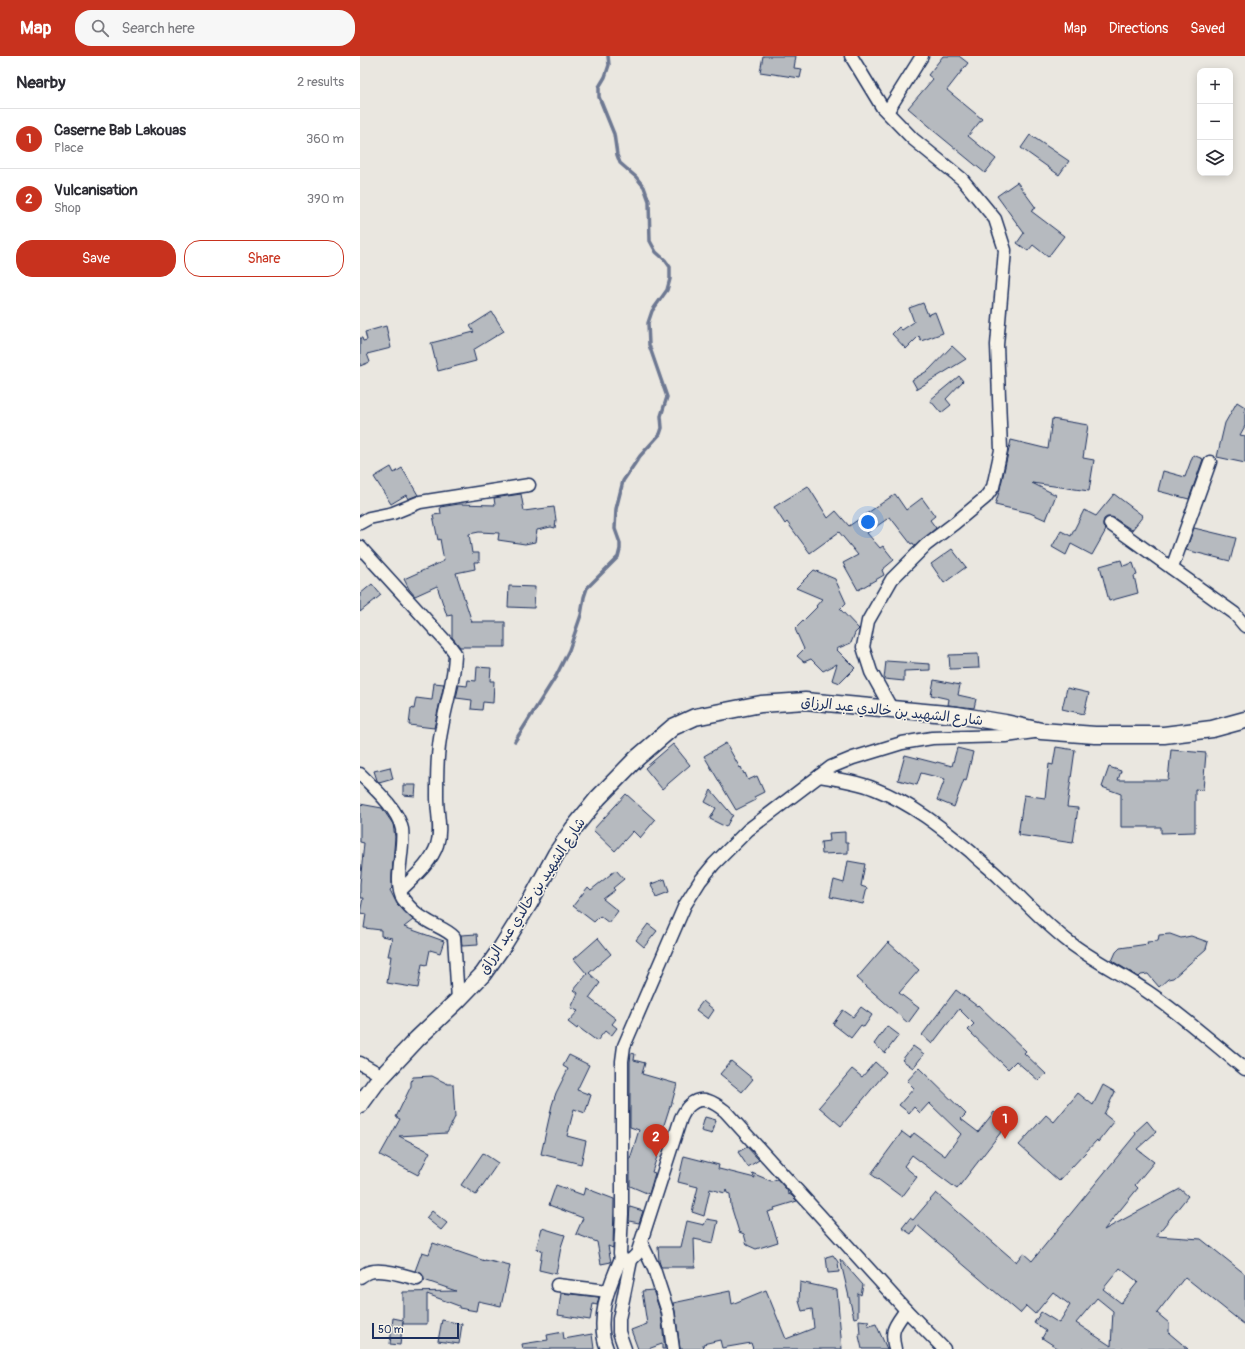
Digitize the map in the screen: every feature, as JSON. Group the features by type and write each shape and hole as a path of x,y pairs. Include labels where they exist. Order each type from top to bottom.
{"main road":[{"name":"شارع الشهيد بن خالدي عبد الرزاق","path":"360,1105 376,1082 416,1039 458,1000 483,974 530,902 556,854 573,828 598,798 632,763 673,727 695,717 761,704 805,701 957,715 1041,731 1095,735 1164,735 1212,729 1245,720"}],"street":[{"path":"851,56 882,107 913,139 962,179 995,219 1005,250 997,345 1001,450 993,487 984,498 926,545 892,579 868,621 863,647 871,672 892,708"},
{"path":"887,112 922,56"},
{"path":"1172,568 1210,462"},
{"path":"360,523 369,518 393,514 420,502 529,485"},
{"path":"1110,524 1234,613 1245,626"},
{"path":"360,547 455,653 452,683 438,752 437,801 440,830 437,846 425,865 401,890"},
{"path":"626,1259 620,1253 622,1214 622,1061 624,1046 685,905 700,881 714,864 748,830 831,767 853,758 902,743 932,738 1006,736 1041,731"},
{"path":"360,774 385,800 398,818 402,829 399,868 402,898 424,919 449,932 454,937 458,1000"},
{"path":"820,776 874,788 894,796 918,811 994,872 1067,941 1089,957 1124,976 1148,992 1245,1069"},
{"path":"360,1063 383,1076"},
{"path":"607,1349 602,1323 608,1291 626,1259 637,1254 681,1118 690,1105 701,1099 712,1102 725,1111 906,1310 944,1349"},
{"path":"641,1242 654,1269 668,1312 673,1349"},
{"path":"624,1349 619,1332 618,1319 626,1259"},
{"path":"360,1277 369,1272 382,1271 402,1274 417,1279"},
{"path":"556,1285 608,1291"},
{"path":"895,1349 892,1337 894,1327 906,1310"}],"building":[{"path":"763,56 796,56 794,68 802,69 800,78 760,72"},
{"path":"943,56 959,56 968,63 947,90 982,119 968,136 996,159 985,173 908,108 933,79 928,75"},
{"path":"1030,135 1069,161 1059,175 1021,148"},
{"path":"1017,182 1036,208 1031,211 1064,236 1048,257 1033,245 1028,251 1017,243 1024,233 997,196"},
{"path":"923,303 928,315 935,312 943,333 921,341 919,336 906,349 892,334 899,327 902,330 914,322 909,308"},
{"path":"492,312 504,331 473,350 476,361 438,371 431,343 474,332 470,326"},
{"path":"386,326 391,348 367,354 370,362 360,366 360,338 362,338 363,341 367,340 365,332"},
{"path":"952,346 966,359 917,389 912,380 929,370"},
{"path":"959,376 963,381 946,399 951,405 941,413 930,400"},
{"path":"1237,402 1245,407 1245,426 1240,435 1245,436 1245,463 1217,457 1225,423"},
{"path":"1052,419 1088,425 1083,458 1094,460 1089,491 1032,483 1056,495 1046,520 1030,513 995,505 1011,440 1048,449"},
{"path":"1193,455 1203,459 1189,499 1158,491 1163,471 1185,477"},
{"path":"391,467 394,473 402,468 418,495 408,499 406,495 391,504 374,477"},
{"path":"808,486 828,518 836,511 849,526 895,494 906,510 922,498 935,516 930,520 936,528 915,546 913,543 911,544 890,517 867,533 880,548 883,546 894,560 882,570 884,575 858,590 843,563 858,555 839,532 810,553 787,522 785,524 774,507"},
{"path":"521,494 524,511 554,507 556,520 555,528 551,527 537,530 535,542 525,544 498,540 499,533 479,532 469,534 472,553 479,553 479,562 474,562 475,569 456,573 472,622 505,622 505,647 460,647 452,637 452,615 447,616 437,586 415,596 409,589 404,579 444,561 440,539 438,540 433,515 441,514 440,507 459,504 495,505 494,498"},
{"path":"1114,494 1143,516 1132,530 1114,518 1107,517 1104,519 1103,523 1103,527 1106,530 1092,555 1071,544 1066,555 1052,547 1061,531 1071,536 1084,510 1096,516"},
{"path":"1194,528 1236,538 1230,561 1186,550"},
{"path":"952,549 966,567 944,583 931,564"},
{"path":"1121,560 1123,566 1133,563 1137,575 1134,576 1138,593 1109,601 1100,566"},
{"path":"814,570 835,579 846,603 840,609 859,629 855,633 851,643 836,649 855,668 840,683 832,680 837,664 823,671 811,659 804,662 797,656 804,649 795,629 817,607 816,606 822,599 796,588"},
{"path":"372,584 381,595 360,612 360,594"},
{"path":"509,586 535,587 534,608 508,607"},
{"path":"978,654 979,668 950,669 949,655"},
{"path":"886,661 930,664 930,670 904,671 904,681 884,679"},
{"path":"477,667 491,668 490,681 494,681 493,703 483,702 482,710 471,709 472,700 456,698 459,685 467,686 468,680 476,681"},
{"path":"934,680 960,685 958,695 976,699 974,708 948,705 949,699 931,695"},
{"path":"434,683 444,684 434,728 409,725 411,708 414,709 416,698 432,700"},
{"path":"1067,688 1089,693 1084,714 1062,709"},
{"path":"726,743 748,780 757,776 764,792 754,797 756,800 736,810 704,756"},
{"path":"673,744 690,765 662,789 645,768"},
{"path":"1056,747 1075,750 1067,807 1078,808 1073,843 1018,835 1024,795 1045,798 1049,764 1053,765"},
{"path":"957,748 973,752 966,781 964,780 954,807 937,800 945,779 921,773 917,785 898,780 905,755 952,766"},
{"path":"1171,750 1206,753 1203,790 1195,789 1195,832 1161,833 1161,827 1121,827 1121,794 1102,787 1109,767 1121,771 1118,780 1168,780"},
{"path":"390,767 393,779 379,783 374,771"},
{"path":"403,785 416,785 415,796 403,795"},
{"path":"711,790 733,816 726,827 710,819 716,808 705,802"},
{"path":"626,794 655,820 640,838 633,831 615,851 593,830"},
{"path":"360,804 382,808 393,824 395,837 392,888 390,890 397,904 413,920 404,927 444,941 440,953 430,950 427,965 422,964 418,988 387,983 391,956 388,956 392,938 381,936 381,930 364,928 366,914 360,913 363,898 360,898 360,884 364,843 360,842"},
{"path":"845,832 845,842 848,842 848,853 822,854 821,842 830,841 829,833"},
{"path":"848,861 865,864 861,886 867,888 863,904 830,897 834,880 844,883"},
{"path":"616,870 624,879 613,888 615,890 603,899 618,911 609,923 600,916 594,922 573,906 588,887 591,890"},
{"path":"665,879 669,892 656,897 651,884"},
{"path":"648,924 657,931 644,947 636,940"},
{"path":"477,934 478,945 462,946 461,935"},
{"path":"1170,934 1181,938 1191,936 1208,942 1206,949 1173,978 1168,979 1159,987 1148,974 1141,975 1139,977 1112,961 1116,952 1120,948 1148,944 1147,942 1158,941 1159,935"},
{"path":"598,938 611,954 589,973 600,983 589,998 616,1019 612,1024 617,1028 611,1036 605,1031 597,1041 578,1027 577,1029 568,1022 578,1011 571,1008 578,993 574,990 587,974 574,959"},
{"path":"888,942 919,970 899,993 919,1008 908,1023 857,978"},
{"path":"956,990 977,1006 978,1005 1026,1051 1024,1053 1046,1074 1039,1081 1016,1061 1008,1069 968,1030 974,1024 959,1009 932,1044 922,1035"},
{"path":"703,1001 714,1010 708,1019 696,1010"},
{"path":"861,1007 872,1015 864,1027 861,1025 851,1038 833,1024 843,1010 853,1017"},
{"path":"887,1026 899,1035 885,1053 874,1044"},
{"path":"913,1046 924,1054 913,1068 902,1060"},
{"path":"631,1053 635,1054 634,1060 645,1063 642,1074 677,1084 663,1128 666,1129 652,1172 655,1173 649,1194 630,1186 630,1159 639,1130 630,1127"},
{"path":"569,1055 589,1065 577,1090 591,1095 585,1113 574,1109 567,1136 586,1141 581,1164 541,1154 552,1105 556,1093 568,1069 563,1066"},
{"path":"731,1061 753,1079 742,1092 720,1074"},
{"path":"875,1062 886,1072 841,1126 819,1107 852,1069 862,1077"},
{"path":"919,1068 966,1114 961,1119 978,1132 994,1112 1008,1123 957,1189 912,1155 904,1166 917,1177 902,1197 871,1174 902,1132 910,1138 914,1133 945,1156 961,1134 929,1103 920,1113 914,1107 909,1113 899,1105 914,1088 907,1081"},
{"path":"432,1076 448,1084 453,1084 455,1117 447,1133 399,1136 430,1152 418,1175 380,1155 400,1119 396,1117 411,1086 413,1077"},
{"path":"1103,1085 1115,1092 1104,1114 1114,1122 1098,1142 1097,1140 1059,1181 1019,1145 1046,1115 1054,1122 1078,1093 1093,1105"},
{"path":"705,1117 716,1120 712,1134 701,1131"},
{"path":"1147,1121 1156,1132 1137,1149 1154,1162 1135,1185 1138,1188 1104,1230 1180,1189 1188,1196 1156,1236 1201,1239 1245,1274 1245,1325 1185,1277 1157,1313 1169,1323 1169,1333 1188,1349 1059,1349 1042,1338 1046,1331 1034,1323 1041,1312 1059,1323 1070,1305 1053,1292 1035,1314 1026,1306 1020,1313 917,1225 911,1234 902,1228 910,1218 913,1220 936,1193 1016,1262 1023,1253 1032,1261 1136,1134 1135,1132","holes":["1120,1268 1138,1282 1121,1303 1103,1289","1097,1298 1113,1311 1111,1346 1076,1323"]},
{"path":"747,1147 759,1160 748,1167 738,1152"},
{"path":"483,1153 498,1163 476,1195 461,1185"},
{"path":"684,1156 719,1165 718,1169 755,1178 752,1173 771,1181 777,1179 787,1190 788,1194 797,1201 774,1208 775,1210 768,1212 778,1242 756,1249 747,1245 744,1234 739,1232 731,1206 730,1194 727,1193 726,1189 725,1193 710,1189 704,1216 692,1212 698,1187 678,1182"},
{"path":"556,1185 583,1195 585,1188 614,1199 613,1248 608,1246 611,1262 601,1264 597,1242 576,1234 583,1218 549,1205"},
{"path":"630,1207 643,1211 639,1223 629,1221"},
{"path":"432,1211 447,1223 441,1230 426,1218"},
{"path":"707,1219 718,1221 713,1243 694,1239 695,1267 661,1267 658,1247 681,1247 687,1221 704,1225"},
{"path":"542,1228 565,1235 556,1274 539,1270 542,1250 536,1249"},
{"path":"433,1243 485,1261 510,1266 501,1306 478,1301 476,1311 459,1308 459,1306 427,1294 427,1324 403,1324 403,1321 400,1345 390,1344 393,1318 403,1320 403,1292 456,1291 424,1280 422,1274 415,1271 422,1252 429,1254"},
{"path":"833,1255 838,1262 839,1272 828,1273 826,1257"},
{"path":"840,1259 863,1285 861,1295 858,1293 858,1317 854,1318"},
{"path":"800,1282 837,1290 842,1349 753,1349 751,1343 722,1348 720,1340 703,1344 704,1349 680,1349 673,1303 730,1291 732,1304 766,1290 786,1339 814,1328 812,1309 802,1311 799,1301"},
{"path":"653,1290 661,1314 665,1349 662,1349 662,1344 648,1349 638,1349 631,1330 647,1324 642,1291"},
{"path":"561,1293 599,1297 597,1305 593,1304 590,1320 558,1315"},
{"path":"442,1320 462,1324 459,1344 438,1341"},
{"path":"859,1320 868,1321 869,1326 876,1324 887,1349 862,1349 859,1336"},
{"path":"563,1332 564,1339 592,1334 594,1349 523,1349 522,1344 548,1340 547,1335"}],"waterway":[{"path":"515,741 556,676 569,650 581,615 587,588 618,557 620,543 615,529 616,509 623,481 640,456 660,434 662,428 661,416 667,397 649,345 648,323 652,311 667,290 670,279 670,267 656,252 650,241 649,201 644,187 636,177 620,163 617,155 614,134 599,97 599,87 605,77 609,65 608,56"}],"place":[{"name":"Caserne Bab Lakouas","path":"1005,1139"},
{"name":"Vulcanisation","path":"656,1157"}]}
